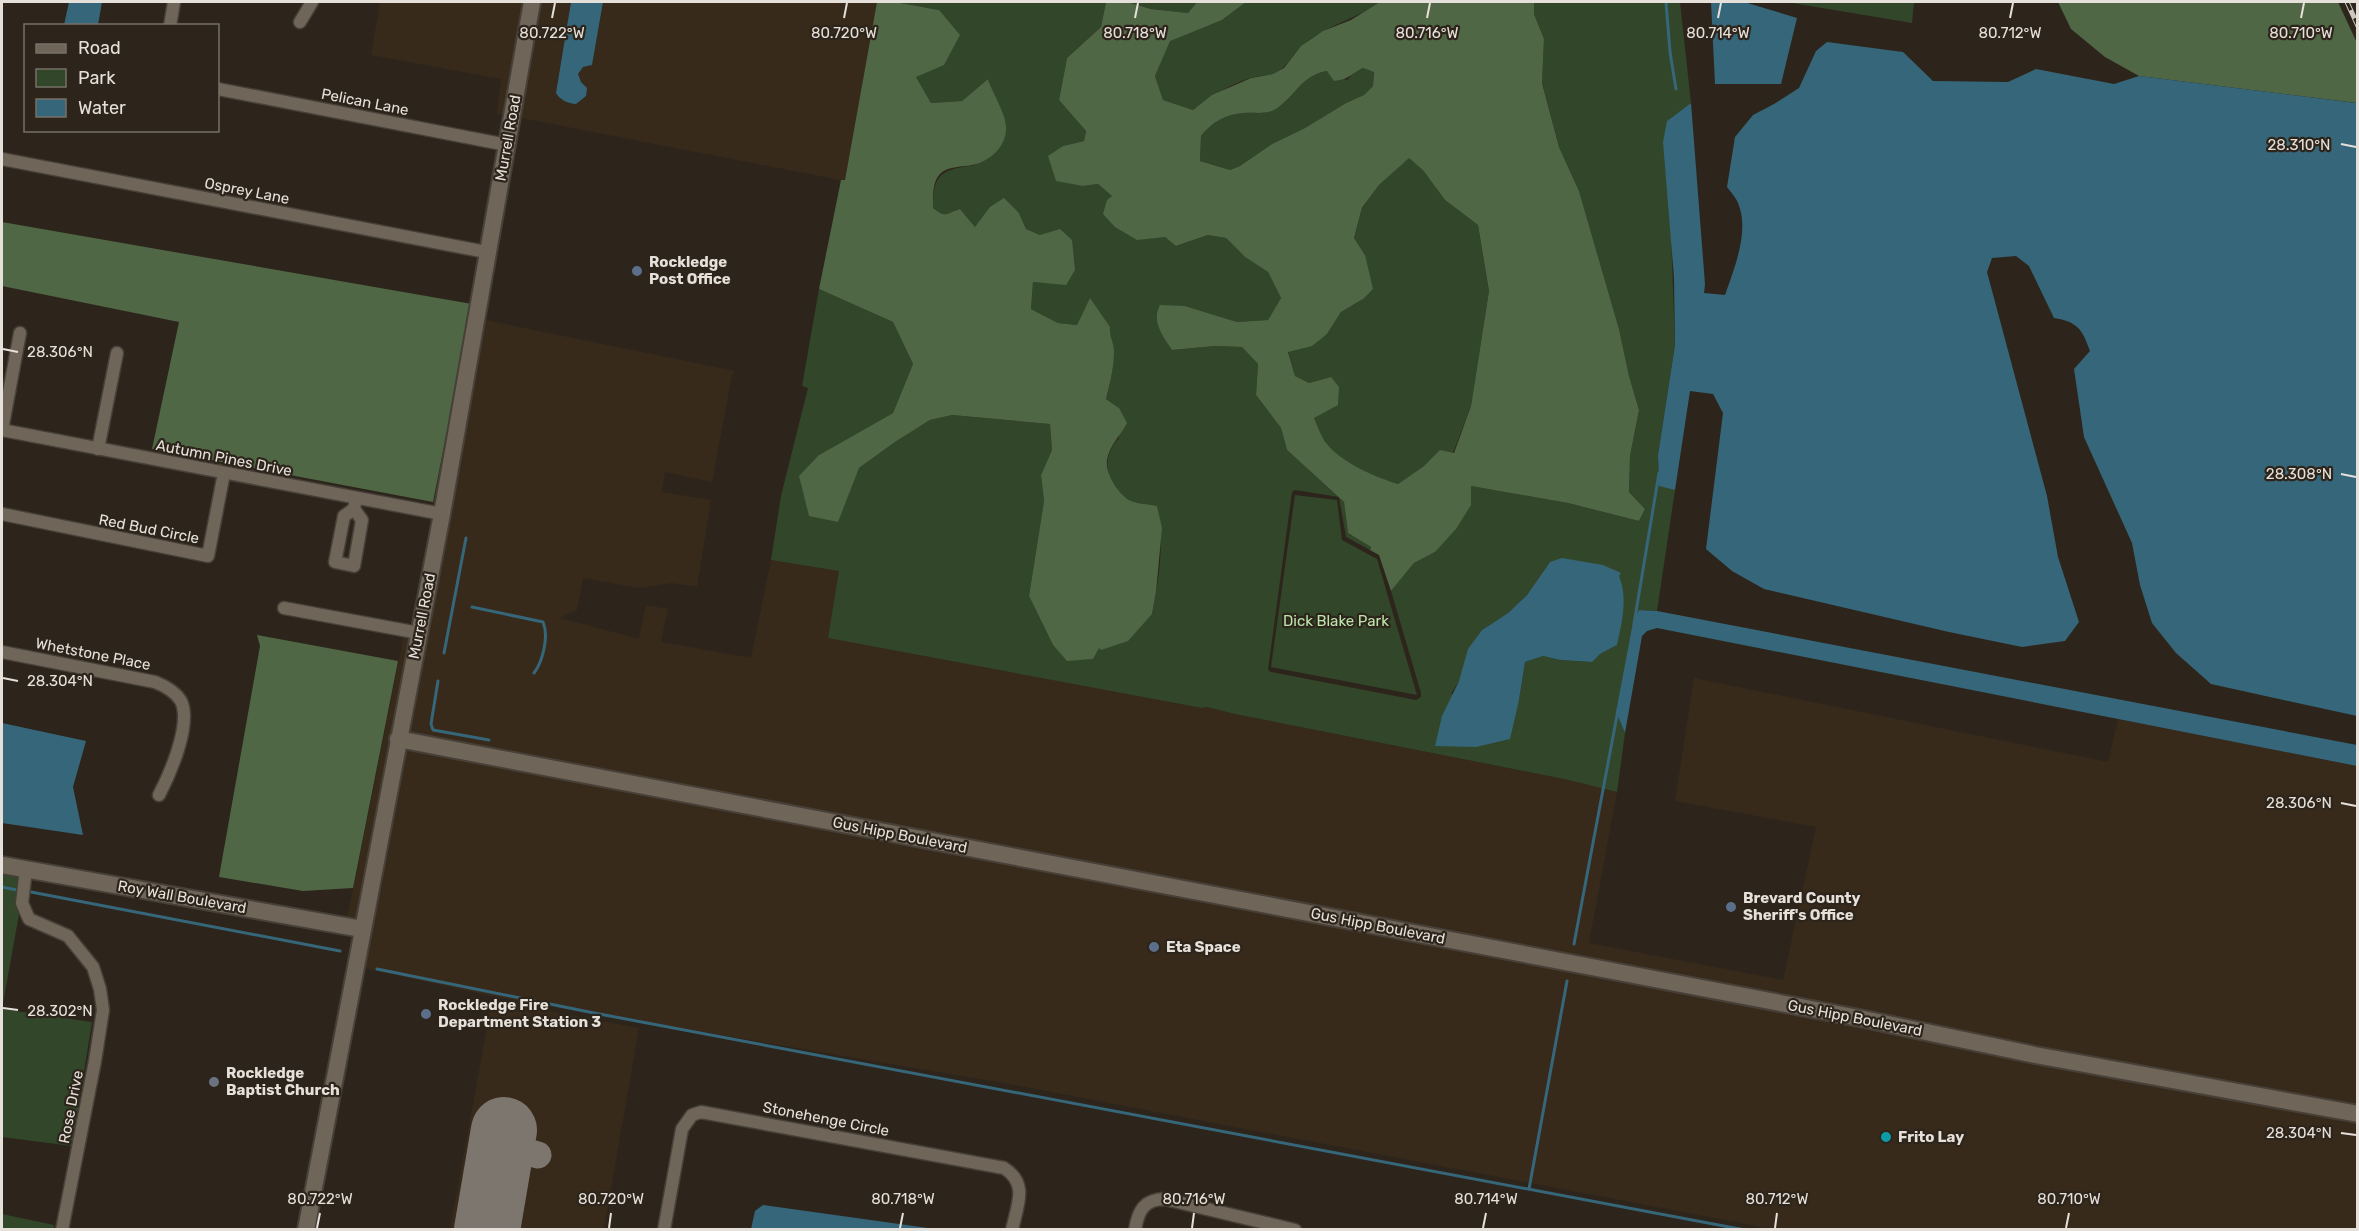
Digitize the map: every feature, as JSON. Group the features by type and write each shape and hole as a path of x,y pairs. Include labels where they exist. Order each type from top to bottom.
{"street":[{"path":"170,24 174,2"},
{"path":"300,22 312,2"},
{"name":"Murrell Road","path":"306,1230 441,514 532,2"},
{"name":"Pelican Lane","path":"219,88 507,145"},
{"name":"Osprey Lane","path":"2,159 486,252"},
{"path":"2,430 20,333"},
{"path":"98,449 117,353"},
{"name":"Autumn Pines Drive","path":"2,430 224,473 355,504 441,514"},
{"name":"Red Bud Circle","path":"2,514 208,556 224,473"},
{"path":"284,608 419,633"},
{"name":"Whetstone Place","path":"2,652 155,682 174,693 181,702 184,716 175,764 159,795"},
{"name":"Gus Hipp Boulevard","path":"398,739 1864,1019 2035,1055 2358,1114"},
{"name":"Roy Wall Boulevard","path":"2,865 362,928"},
{"name":"Rose Drive","path":"26,869 22,903 29,919 68,936 93,967 100,989 103,1010 62,1230"},
{"name":"Stonehenge Circle","path":"664,1230 682,1129 692,1115 701,1112 1004,1168 1015,1175 1020,1186 1012,1230"},
{"path":"1135,1230 1140,1209 1146,1202 1155,1199 1165,1199 1295,1230"}],"shaded area":[{"path":"380,2 527,2 507,116 497,114 501,79 371,55"},
{"path":"537,2 571,2 556,93 570,104 576,104 580,102 581,82 578,74 583,67 592,65 603,2 877,2 845,181 516,117"},
{"path":"480,319 735,371 732,375 712,482 665,472 662,492 711,500 697,587 671,583 640,588 583,578 577,610 560,618 639,639 646,605 668,609 661,642 751,658 771,560 840,571 829,638 1202,708 1207,707 1564,779 1617,792 1589,943 1783,980 1816,827 1675,801 1694,678 2108,762 2118,719 2357,766 2357,1108 2036,1050 404,734"},
{"path":"404,635 413,637 358,922 347,920"},
{"path":"402,745 2357,1120 2357,1229 1772,1229 1015,1085 491,996 360,967"},
{"path":"492,1000 639,1028 604,1229 450,1229"}],"green space":[{"path":"877,2 895,2 939,10 960,35 944,65 916,77 931,103 962,101 988,79 1005,122 1004,141 991,157 979,163 948,169 938,176 934,189 933,208 944,214 960,209 975,227 990,207 1004,198 1019,213 1026,229 1040,235 1060,229 1072,240 1075,270 1066,285 1033,282 1031,309 1058,323 1077,325 1090,298 1110,327 1114,357 1106,399 1119,408 1127,423 1108,455 1108,471 1117,488 1129,500 1157,506 1162,528 1152,614 1128,641 1101,650 1099,648 1093,659 1067,661 1053,645 1029,596 1044,501 1041,475 1052,450 1050,424 952,415 930,420 859,468 838,522 809,516 799,476 819,455 893,413 913,364 893,322 819,289 841,180 845,180"},
{"path":"895,2 1106,2 1101,27 1067,58 1059,100 1086,131 1084,141 1063,146 1083,186 1098,184 1112,196 1138,238 1165,237 1177,246 1208,235 1226,238 1245,257 1268,272 1281,298 1268,320 1237,322 1185,306 1173,350 1215,346 1242,347 1258,364 1256,395 1281,428 1287,450 1338,497 1295,490 1292,492 1268,670 1416,700 1421,697 1421,693 1391,591 1414,563 1435,552 1471,486 1568,503 1639,521 1645,509 1629,492 1630,456 1639,410 1619,329 1579,191 1559,147 1542,82 1544,39 1534,14 1534,2 1680,2 1691,103 1667,121 1675,345 1658,455 1659,485 1675,490 1657,611 1639,610 1616,712 1625,733 1617,792 1564,779 1207,707 1202,708 828,638 839,571 771,560 781,496 808,388 802,386 819,289 893,322 913,364 893,413 819,455 859,468 930,420 952,415 1050,424 1052,450 1041,475 1044,501 1029,596 1053,645 1067,660 1092,659 1099,647 1152,614 1155,601 1161,546 1157,506 1129,500 1115,486 1108,470 1109,454 1119,438 1119,408 1106,399 1112,369 1112,347 1098,313 1090,299 1077,325 1058,323 1031,309 1033,282 1066,284 1040,235 1026,229 1019,213 1004,200 998,202 975,227 960,209 944,214 933,208 935,187 942,175 947,171 975,165 993,93 988,79 962,101 931,103 916,77 939,10","holes":["1550,562 1620,574 1618,575 1617,645 1591,662 1560,660 1543,656 1525,662 1519,700 1451,694 1482,630 1508,613 1527,595"]},
{"path":"1106,2 1127,2 1151,9 1188,13 1197,2 1246,2 1222,20 1170,41 1155,76 1163,100 1193,110 1212,95 1251,78 1273,74 1284,68 1301,46 1323,31 1351,20 1380,2 1534,2 1534,14 1544,39 1542,83 1559,147 1579,191 1619,329 1639,410 1630,456 1629,492 1645,509 1639,521 1568,503 1471,486 1471,505 1456,529 1435,552 1414,563 1391,591 1379,555 1370,550 1371,547 1348,533 1344,502 1287,450 1281,428 1256,395 1258,364 1242,347 1215,346 1172,350 1159,329 1157,317 1160,305 1185,306 1237,322 1268,320 1281,298 1268,272 1245,257 1226,238 1208,235 1176,246 1165,237 1137,240 1115,227 1103,214 1107,200 1112,196 1098,184 1083,186 1056,181 1048,156 1063,146 1084,141 1086,131 1059,100 1067,58 1101,27","holes":["1363,68 1374,72 1373,86 1364,95 1272,144 1240,166 1230,170 1200,161 1201,136 1220,120 1231,115 1272,111 1283,104 1310,77 1318,74 1327,71 1334,81 1347,78","1409,158 1423,170 1445,200 1478,225 1489,291 1471,406 1454,453 1440,450 1424,466 1398,484 1360,469 1342,458 1327,444 1314,418 1338,405 1339,387 1331,377 1309,383 1295,376 1288,352 1312,346 1327,334 1341,312 1363,299 1373,289 1365,255 1354,238 1362,208 1379,185"]},
{"path":"1127,2 1197,2 1188,13 1151,9"},
{"path":"1246,2 1380,2 1312,38 1286,65 1273,74 1250,78 1235,84 1193,110 1163,100 1155,76 1170,40 1222,20"},
{"path":"1786,2 1914,2 1912,23"},
{"path":"2058,2 2338,2 2357,43 2357,103 2139,76 2105,57 2071,29"},
{"path":"1363,68 1374,71 1373,86 1364,95 1272,144 1240,166 1230,170 1200,161 1201,136 1220,120 1231,115 1272,111 1283,104 1303,82 1317,74 1327,71 1332,76 1347,80"},
{"path":"1409,157 1423,169 1445,200 1478,225 1489,291 1471,406 1453,453 1440,451 1424,466 1398,484 1350,464 1327,444 1314,418 1331,377 1309,383 1295,376 1288,351 1312,345 1327,334 1341,312 1363,299 1365,255 1354,238 1362,209 1379,185"},
{"path":"2,222 472,304 433,502 152,449 179,322 2,286"},
{"name":"Dick Blake Park","path":"1295,495 1337,500 1342,540 1377,559 1417,695 1271,667"},
{"path":"1339,498 1344,502 1348,533 1371,547 1370,550 1346,537"},
{"path":"257,635 398,661 353,888 303,891 219,877 260,646"},
{"path":"2,870 26,875 2,1009"},
{"path":"2,1009 92,1022 72,1146 2,1137"},
{"path":"2,1214 54,1225 53,1229 2,1229"}],"water":[{"path":"69,2 102,2 98,24 64,24"},
{"path":"571,2 603,2 592,65 583,67 578,74 581,82 587,88 586,96 576,104 565,101 556,93"},
{"path":"1711,2 1744,2 1797,18 1781,84 1715,84"},
{"path":"1827,42 1903,52 1933,81 2008,82 2036,69 2114,84 2139,76 2356,103 2357,716 2211,684 2176,653 2152,623 2140,585 2132,543 2084,437 2074,369 2090,351 2078,327 2054,318 2029,266 2016,256 1992,258 1987,272 2047,496 2058,557 2079,622 2065,641 2022,647 1764,589 1732,571 1706,549 1723,413 1713,394 1690,391 1675,490 1659,486 1658,455 1675,345 1674,278 1663,142 1667,121 1691,103 1704,293 1725,295 1742,238 1738,203 1727,187 1735,137 1753,115 1799,88 1816,51"},
{"path":"1562,558 1603,565 1621,573 1619,576 1622,584 1623,610 1617,645 1600,654 1592,662 1560,660 1543,656 1525,662 1510,739 1476,747 1435,746 1442,716 1459,681 1468,649 1482,630 1508,613 1527,595 1550,562"},
{"path":"1639,610 1657,611 2357,745 2357,766 1657,628 1647,631 1642,636 1625,733 1616,712 1633,622"},
{"path":"2,723 86,741 73,787 83,835 2,823"},
{"path":"763,1205 931,1229 751,1229 755,1211"}],"waterway":[{"path":"1666,2 1676,89"},
{"path":"1634,624 1659,473"},
{"path":"444,653 466,538"},
{"path":"472,607 543,622 544,648 534,673"},
{"path":"438,681 431,724 433,730 489,740"},
{"path":"1574,944 1618,710"},
{"path":"2,887 17,890"},
{"path":"31,892 340,951"},
{"path":"377,969 594,1013 1745,1230"},
{"path":"1529,1189 1567,981"}],"taxiway":[{"path":"502,1145 538,1155"}],"runway":[{"path":"487,1230 504,1130"}],"railway":[{"path":"2347,2 2358,26"}],"place":[{"name":"Rockledge Post Office","path":"637,271"},
{"name":"Brevard County Sheriff's Office","path":"1731,907"},
{"name":"Eta Space","path":"1154,947"},
{"name":"Rockledge Fire Department Station 3","path":"426,1014"},
{"name":"Rockledge Baptist Church","path":"214,1082"},
{"name":"Frito Lay","path":"1886,1137"}]}
